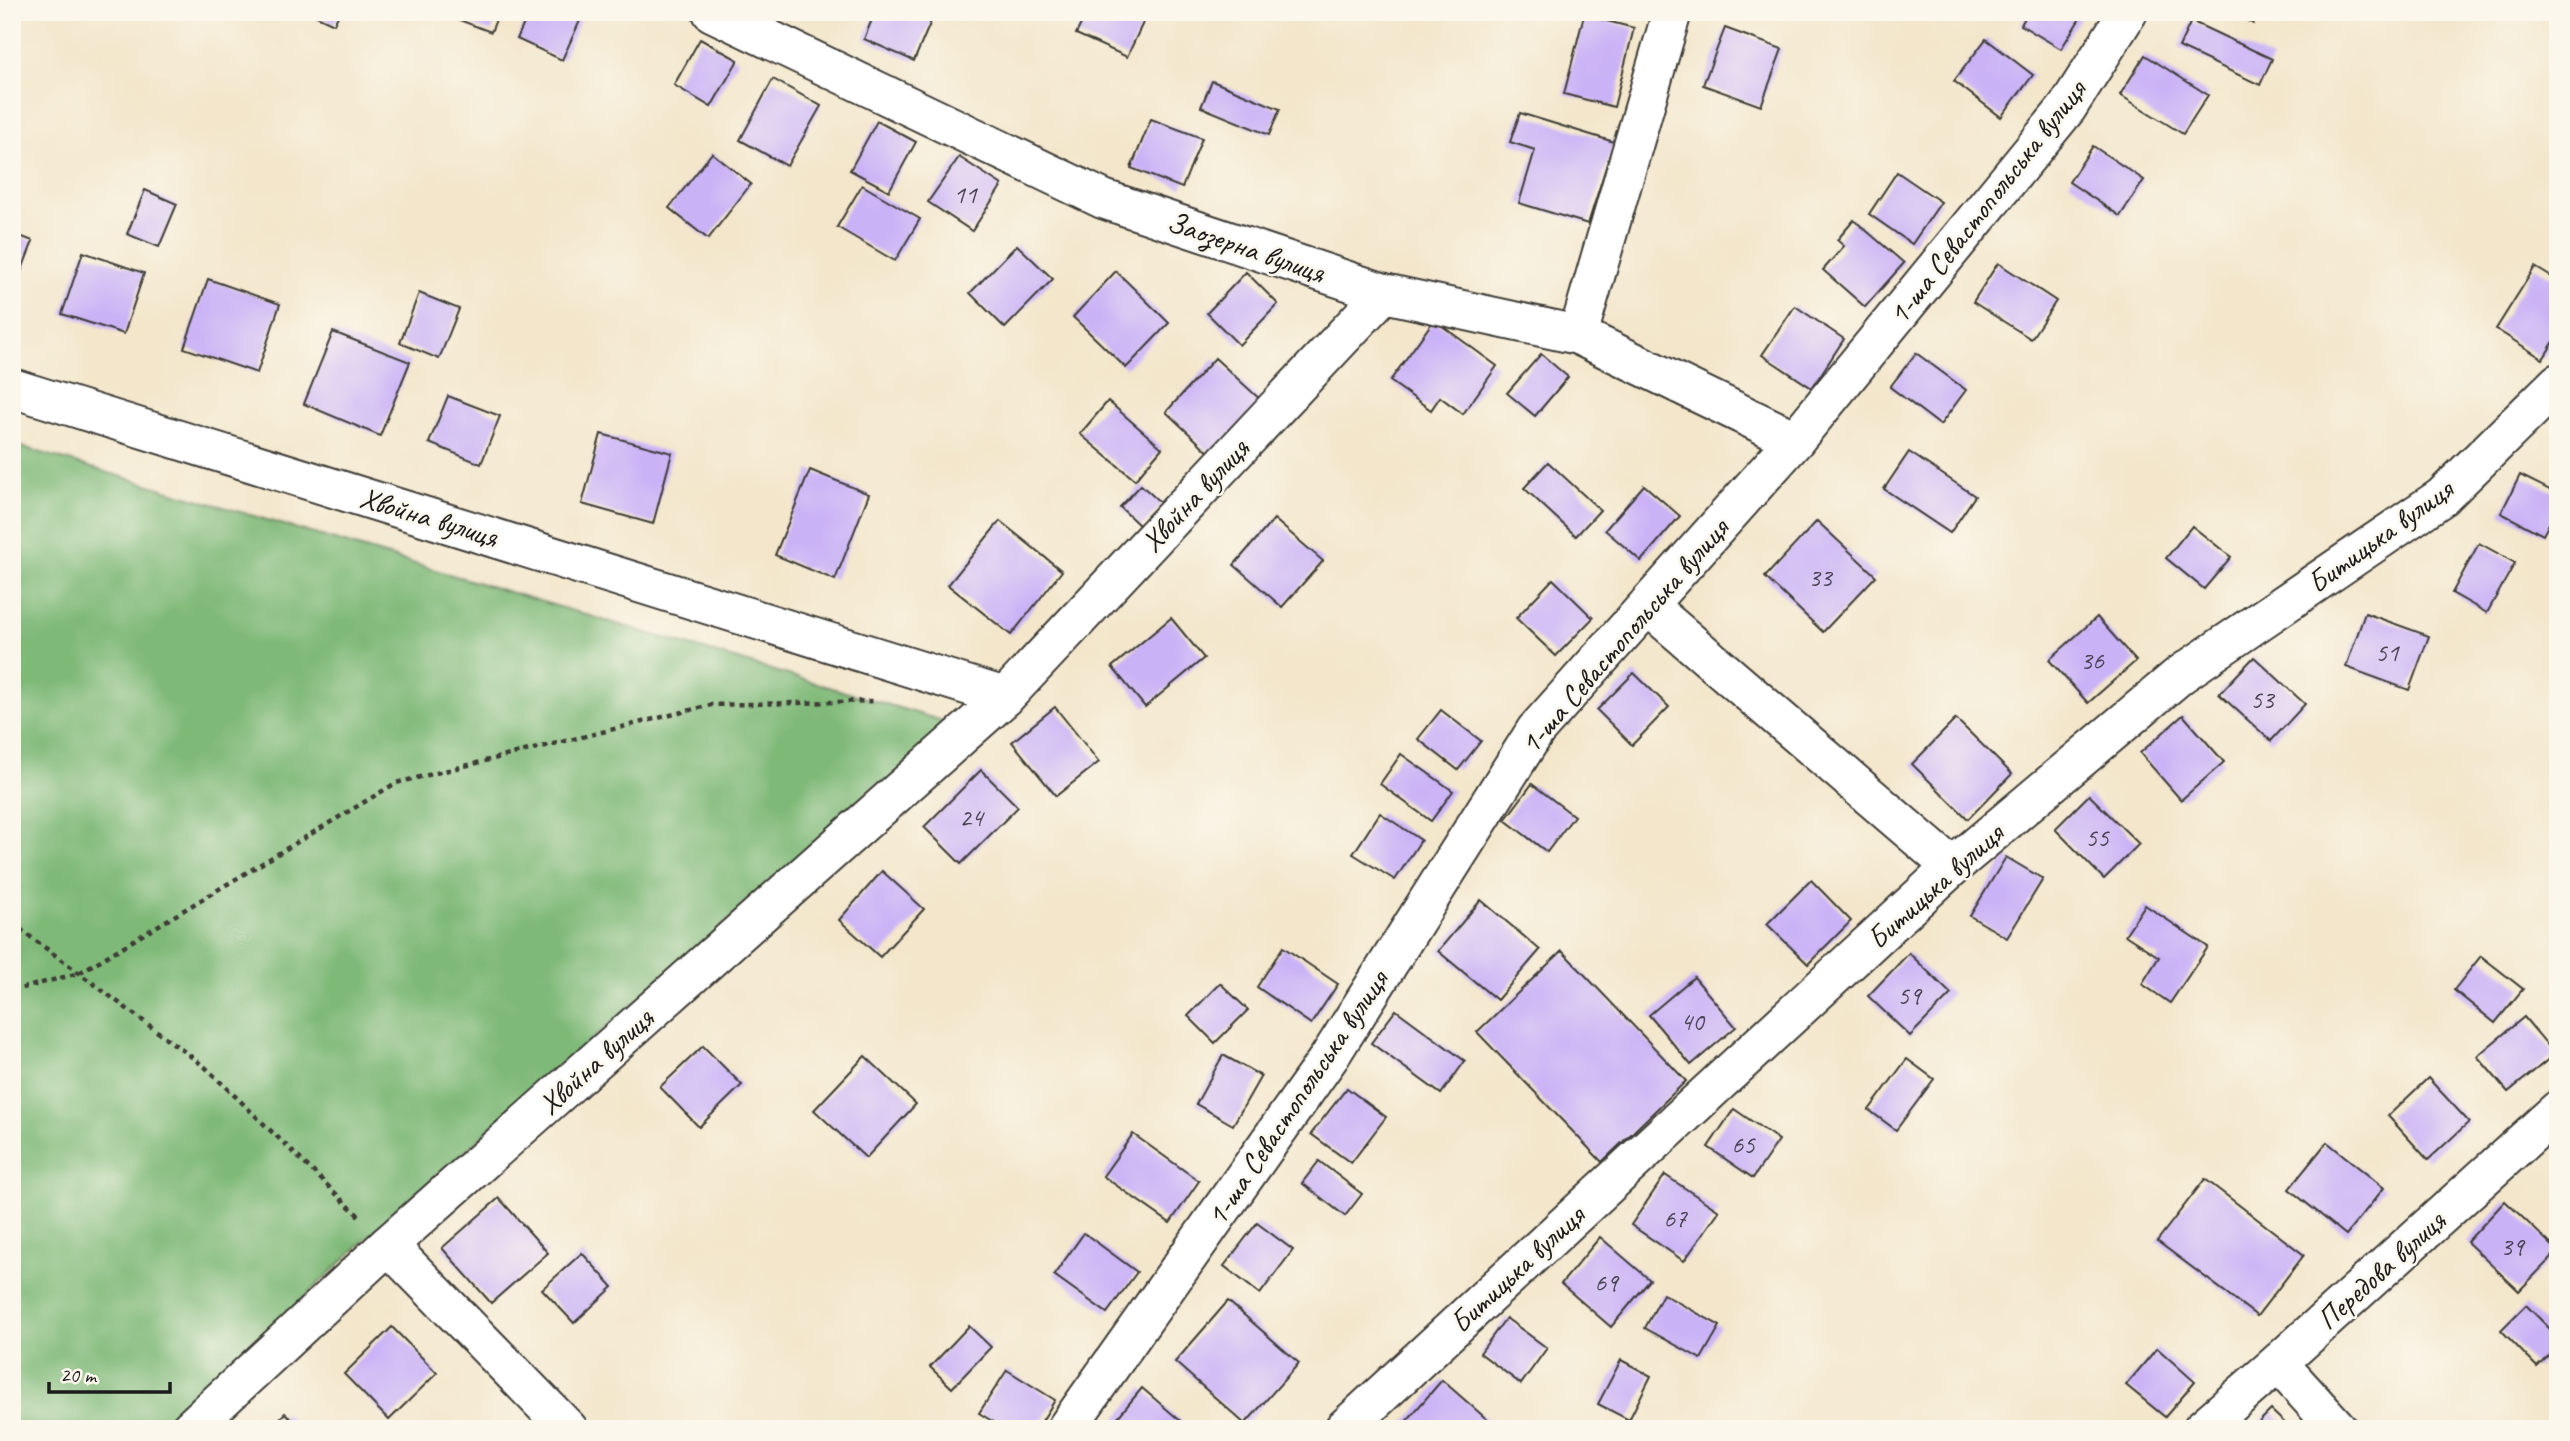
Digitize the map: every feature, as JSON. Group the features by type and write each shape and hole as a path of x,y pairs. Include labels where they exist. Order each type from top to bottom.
{"street":[{"name":"Заозерна вулиця","path":"712,12 1103,199 1384,293 1578,335 1796,440"},
{"path":"1578,335 1672,12"},
{"name":"1-ша Севастопольська вулиця","path":"1066,1429 1330,1056 1536,730 1796,440 2067,108 2127,12"},
{"name":"Хвойна вулиця","path":"190,1429 388,1245 1005,698 1384,293"},
{"name":"Битицька вулиця","path":"1344,1429 1952,867 2180,675 2442,497 2558,383"},
{"name":"Хвойна вулиця","path":"12,387 1005,698"},
{"path":"1648,606 1952,867"},
{"name":"Передова вулиця","path":"2202,1429 2558,1110"},
{"path":"388,1245 568,1429"},
{"path":"2278,1363 2338,1429"}],"path":[{"path":"12,991 79,973 396,783 711,705 885,701"},
{"path":"12,923 205,1067 388,1245"}],"green space":[{"path":"12,444 953,724 395,1212 164,1429 12,1429"}],"building":[{"path":"308,12 340,12 334,24"},
{"path":"447,12 499,12 491,32 446,15"},
{"path":"529,12 584,12 562,60 517,39"},
{"path":"875,12 935,12 914,61 864,39"},
{"path":"1087,12 1148,12 1127,57 1076,34"},
{"path":"2028,12 2084,12 2061,49 2021,25"},
{"path":"2232,12 2260,12 2253,24"},
{"path":"1584,15 1634,28 1614,107 1564,94"},
{"path":"2191,21 2272,59 2260,85 2179,47"},
{"path":"1725,28 1782,49 1761,106 1703,85"},
{"path":"700,39 738,60 711,107 674,85"},
{"path":"1986,39 2033,75 2001,117 1954,81"},
{"path":"2145,55 2208,95 2183,134 2120,95"},
{"path":"773,79 821,106 787,166 740,140"},
{"path":"1212,81 1280,109 1269,135 1201,107"},
{"path":"1520,113 1614,142 1588,224 1519,203 1535,150 1510,142"},
{"path":"1151,119 1202,138 1182,188 1131,168"},
{"path":"877,121 916,142 889,191 850,170"},
{"path":"2093,146 2144,180 2120,216 2069,182"},
{"path":"712,153 751,184 708,239 669,208"},
{"path":"959,157 1002,185 972,231 928,202"},
{"path":"1897,172 1941,202 1912,244 1869,214"},
{"path":"862,185 920,219 895,261 837,227"},
{"path":"145,190 177,204 159,247 127,234"},
{"path":"1854,220 1904,263 1865,307 1823,270 1844,246 1837,240"},
{"path":"12,233 33,241 16,285 12,283"},
{"path":"1017,245 1053,279 1005,328 970,293"},
{"path":"83,252 144,273 124,334 62,314"},
{"path":"1998,263 2056,301 2031,339 1973,302"},
{"path":"2535,267 2558,281 2558,335 2543,359 2496,329"},
{"path":"1116,271 1169,323 1126,368 1073,317"},
{"path":"1246,272 1278,304 1239,345 1207,313"},
{"path":"208,279 280,304 257,373 184,348"},
{"path":"419,293 459,309 439,359 400,343"},
{"path":"1795,306 1844,339 1812,388 1762,355"},
{"path":"1434,320 1497,366 1463,414 1440,397 1431,410 1390,381"},
{"path":"333,332 410,362 380,436 304,404"},
{"path":"1916,353 1966,390 1940,425 1890,387"},
{"path":"1541,354 1568,377 1535,416 1507,393"},
{"path":"1215,358 1263,402 1213,456 1166,412"},
{"path":"448,396 500,416 481,464 429,443"},
{"path":"1108,401 1162,448 1135,480 1080,434"},
{"path":"601,434 672,453 653,524 582,504"},
{"path":"1909,452 1975,496 1950,533 1884,489"},
{"path":"1548,462 1600,510 1576,536 1524,488"},
{"path":"810,470 869,494 835,580 775,555"},
{"path":"2520,475 2558,494 2558,507 2543,535 2501,513"},
{"path":"1141,485 1162,504 1141,527 1120,507"},
{"path":"1644,485 1680,516 1641,561 1605,530"},
{"path":"1274,519 1323,561 1282,607 1234,565"},
{"path":"1000,521 1062,571 1011,635 948,585"},
{"path":"1817,521 1876,576 1823,632 1765,577"},
{"path":"2192,526 2231,557 2204,589 2166,558"},
{"path":"2479,543 2515,563 2487,613 2452,593"},
{"path":"1553,579 1593,618 1556,656 1516,618"},
{"path":"2365,613 2429,636 2409,690 2346,667"},
{"path":"2097,617 2136,661 2088,703 2049,660"},
{"path":"1171,618 1204,658 1145,707 1112,667"},
{"path":"2254,657 2305,704 2271,741 2219,694"},
{"path":"1634,673 1669,707 1632,745 1597,710"},
{"path":"1055,707 1099,762 1056,796 1012,742"},
{"path":"1441,710 1481,741 1458,770 1418,739"},
{"path":"2183,715 2224,762 2181,800 2140,753"},
{"path":"1956,719 2012,774 1968,819 1912,764"},
{"path":"1401,754 1453,791 1431,821 1380,784"},
{"path":"981,770 1018,807 961,864 924,827"},
{"path":"1532,784 1574,816 1547,852 1505,820"},
{"path":"2089,795 2139,844 2104,879 2055,829"},
{"path":"1380,813 1421,840 1395,880 1353,854"},
{"path":"2006,857 2043,879 2007,938 1970,916"},
{"path":"882,871 924,909 880,957 839,920"},
{"path":"1811,880 1851,921 1808,964 1767,924"},
{"path":"1481,900 1540,950 1497,1000 1438,951"},
{"path":"2145,905 2208,947 2170,1003 2142,984 2159,957 2125,935"},
{"path":"1283,947 1338,984 1311,1024 1257,987"},
{"path":"1562,951 1686,1081 1602,1162 1477,1032"},
{"path":"1909,953 1951,994 1910,1036 1868,996"},
{"path":"2481,956 2523,989 2495,1023 2454,990"},
{"path":"1694,977 1736,1027 1691,1065 1649,1015"},
{"path":"1220,983 1248,1010 1215,1043 1188,1016"},
{"path":"1396,1010 1465,1061 1441,1094 1371,1043"},
{"path":"2524,1017 2555,1054 2508,1092 2477,1056"},
{"path":"703,1046 742,1085 699,1127 660,1087"},
{"path":"1223,1055 1261,1076 1233,1125 1196,1104"},
{"path":"865,1056 916,1104 866,1158 814,1110"},
{"path":"1907,1059 1934,1079 1896,1130 1869,1110"},
{"path":"2428,1078 2469,1122 2428,1160 2388,1116"},
{"path":"1347,1088 1386,1117 1351,1163 1311,1134"},
{"path":"1734,1109 1779,1140 1753,1178 1708,1147"},
{"path":"1133,1134 1199,1181 1170,1223 1103,1176"},
{"path":"2327,1142 2384,1188 2346,1235 2289,1189"},
{"path":"1319,1161 1362,1194 1345,1216 1302,1183"},
{"path":"1665,1175 1719,1211 1684,1261 1631,1225"},
{"path":"2205,1179 2304,1255 2257,1316 2157,1241"},
{"path":"499,1198 548,1253 491,1303 442,1248"},
{"path":"2505,1201 2558,1251 2519,1291 2467,1242"},
{"path":"1257,1223 1293,1250 1260,1294 1224,1266"},
{"path":"1084,1233 1137,1272 1107,1313 1054,1275"},
{"path":"1600,1237 1650,1280 1611,1327 1561,1284"},
{"path":"582,1253 613,1287 574,1323 542,1289"},
{"path":"1663,1294 1720,1326 1701,1359 1645,1328"},
{"path":"1228,1301 1299,1363 1245,1424 1175,1362"},
{"path":"2526,1305 2558,1337 2558,1347 2537,1367 2501,1330"},
{"path":"1506,1318 1547,1348 1521,1384 1480,1353"},
{"path":"969,1326 991,1347 952,1388 930,1367"},
{"path":"392,1327 437,1373 389,1420 344,1374"},
{"path":"2157,1348 2195,1382 2165,1417 2126,1385"},
{"path":"1621,1360 1651,1376 1629,1420 1598,1404"},
{"path":"1007,1370 1055,1400 1037,1429 1005,1429 979,1413"},
{"path":"1442,1380 1498,1429 1408,1429 1403,1425"},
{"path":"1142,1388 1183,1423 1178,1429 1108,1429"},
{"path":"2271,1410 2291,1429 2252,1429"},
{"path":"285,1413 301,1429 270,1429"}]}
